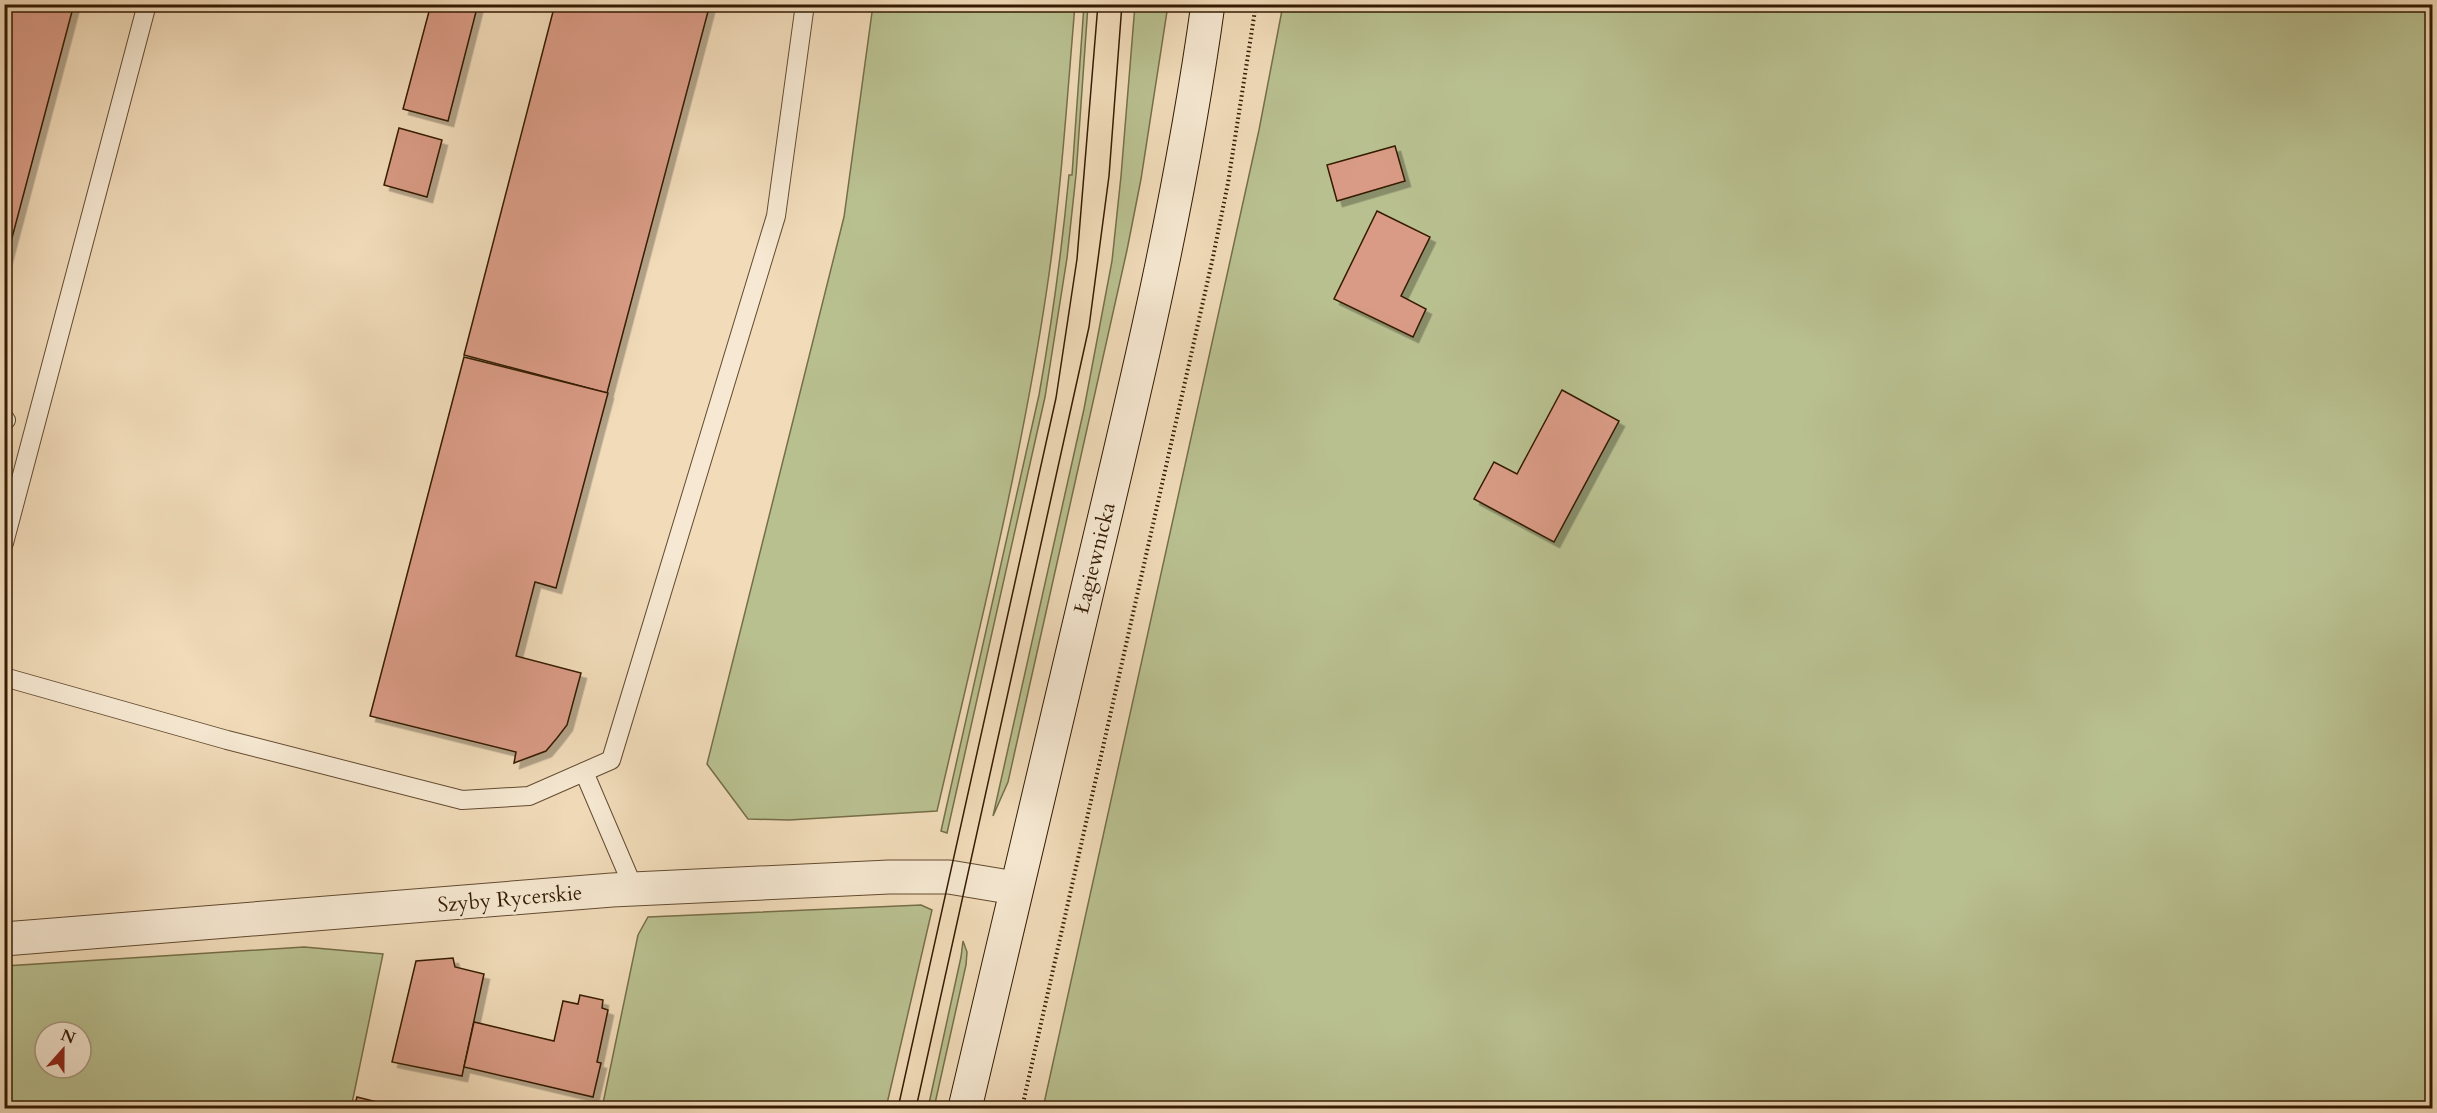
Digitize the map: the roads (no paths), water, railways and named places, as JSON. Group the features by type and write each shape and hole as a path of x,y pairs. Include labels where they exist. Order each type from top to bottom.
{"main road":[{"name":"Łagiewnicka","path":"965,1108 1015,888 1148,338 1179,178 1208,4"},
{"name":"Szyby Rycerskie","path":"4,939 634,890 939,877 1015,888"}],"lane":[{"path":"4,543 147,4"},
{"path":"4,677 226,740 462,800 529,796 611,760 777,216 805,4"},
{"path":"584,772 634,890"}],"tram line":[{"path":"898,1108 1056,398 1077,259 1098,4"},
{"path":"916,1108 1089,327 1109,176 1122,4"}]}
